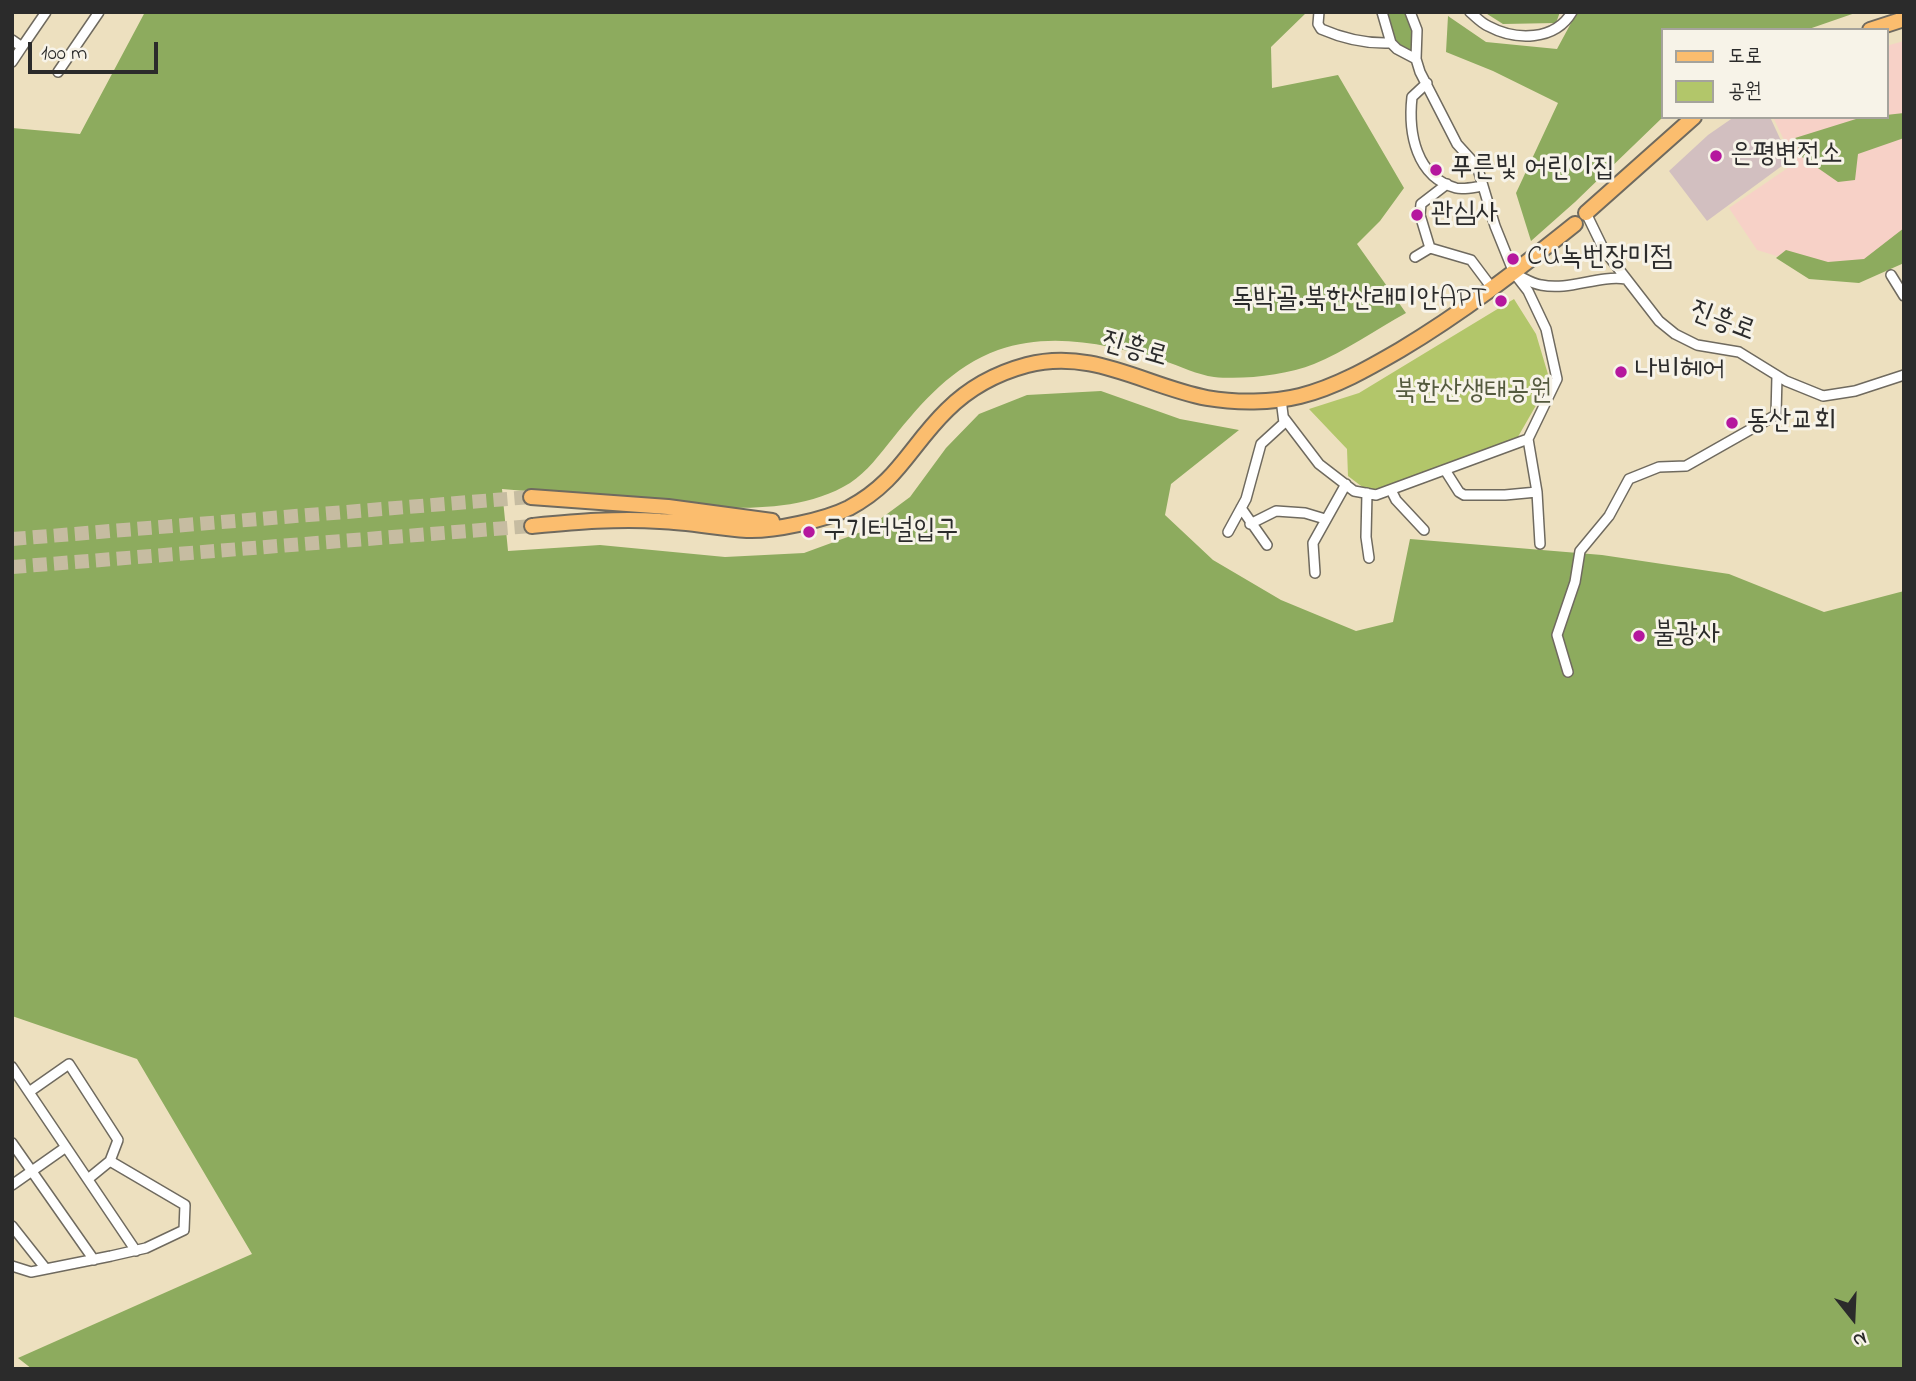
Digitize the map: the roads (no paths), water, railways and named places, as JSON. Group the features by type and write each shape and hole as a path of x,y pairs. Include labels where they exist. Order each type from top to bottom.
{"main road":[{"path":"1876,28 1904,19"},
{"name":"진흥로","path":"532,526 613,519 750,530 828,516 877,491 961,397 986,380 1026,365 1054,360 1079,361 1117,368 1208,398 1250,401 1282,399 1319,390 1381,361 1440,326 1514,273 1580,219 1692,119"},
{"name":"진흥로","path":"531,497 668,508 791,524"}],"street":[{"path":"12,62 46,12"},
{"path":"58,72 99,12"},
{"path":"1319,12 1318,24 1321,29 1340,37 1371,44 1391,43"},
{"path":"1382,12 1391,43 1396,49 1416,59"},
{"path":"1410,12 1418,30 1416,59 1457,144 1477,166 1514,273 1528,291 1546,329 1557,379 1528,439 1537,492 1540,544"},
{"path":"1470,12 1488,26 1513,35 1544,35 1560,28 1572,12"},
{"path":"12,40 22,47"},
{"path":"1427,83 1412,97 1409,118 1419,160 1431,173 1458,189 1483,186"},
{"path":"1430,248 1420,215 1421,204 1447,184"},
{"name":"진흥로","path":"1580,219 1659,321 1675,334 1697,345 1739,352 1776,376 1824,396 1855,391 1904,375"},
{"path":"1415,257 1430,248 1471,260 1492,288"},
{"path":"1514,273 1538,285 1552,286 1626,279"},
{"path":"1891,275 1904,296"},
{"path":"1568,672 1557,635 1575,582 1580,551 1607,519 1629,479 1659,467 1686,466 1776,415 1776,376"},
{"path":"1228,532 1245,499 1261,444 1284,423 1282,399"},
{"path":"1284,418 1320,464 1354,491 1376,495 1528,439"},
{"path":"1445,470 1459,492 1464,495 1537,492"},
{"path":"1315,573 1313,542 1346,484"},
{"path":"1391,489 1396,500 1424,530"},
{"path":"1367,493 1366,537 1369,558"},
{"path":"1241,508 1267,545"},
{"path":"1250,524 1276,511 1305,513 1325,519"},
{"path":"29,1092 69,1064 118,1140 110,1161 88,1179"},
{"path":"12,1067 136,1251"},
{"path":"12,1143 94,1259"},
{"path":"12,1185 66,1146"},
{"path":"12,1266 31,1272 136,1251 184,1230 185,1205 110,1161"},
{"path":"12,1226 46,1269"}],"tunnel":[{"path":"12,539 531,497"},
{"path":"12,567 532,526"}],"place":[{"name":"은평변전소","path":"1716,156"},
{"name":"푸른빛 어린이집","path":"1436,170"},
{"name":"관심사","path":"1417,215"},
{"name":"CU녹번장미점","path":"1513,259"},
{"name":"독박골.북한산래미안APT","path":"1501,301"},
{"name":"나비헤어","path":"1621,372"},
{"name":"동산교회","path":"1732,423"},
{"name":"구기터널입구","path":"809,532"},
{"name":"불광사","path":"1639,636"}],"park label":[{"name":"북한산생태공원","path":"1473,393"}]}
